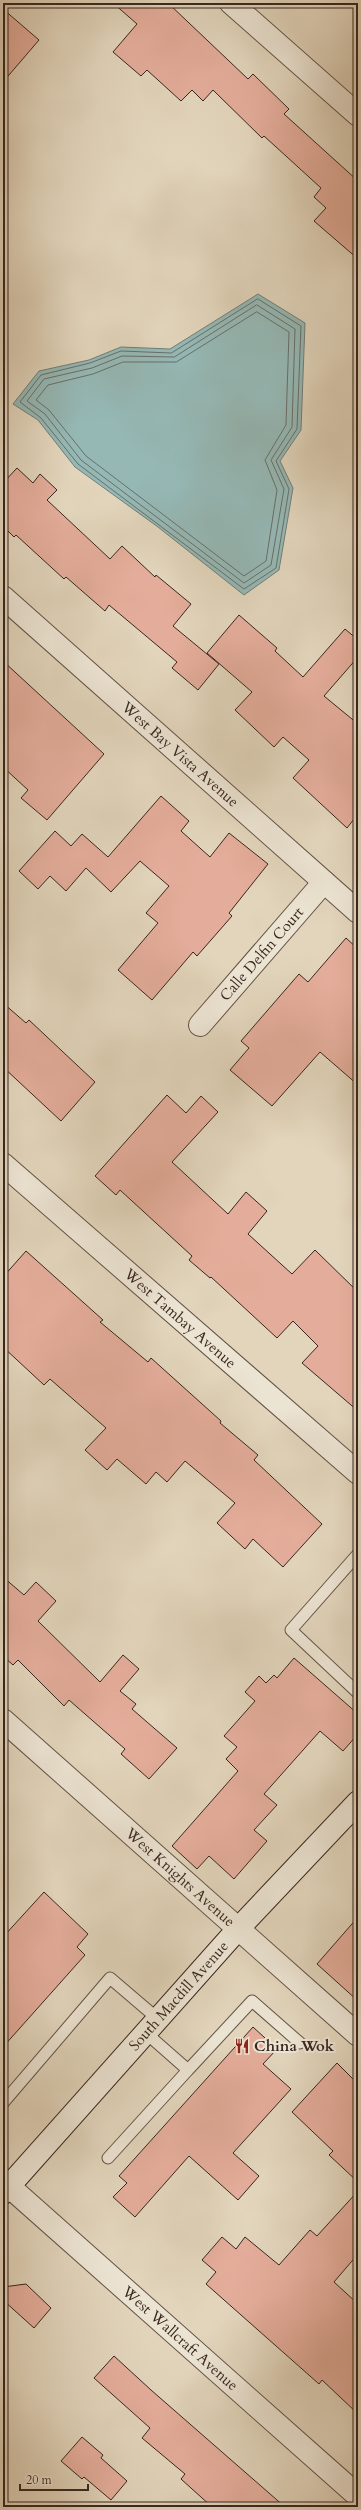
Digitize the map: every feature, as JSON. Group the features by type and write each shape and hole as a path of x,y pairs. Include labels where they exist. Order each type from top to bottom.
{"street":[{"path":"231,3 358,115"},
{"name":"West Bay Vista Avenue","path":"3,597 358,912"},
{"name":"Calle Delfin Court","path":"200,1025 324,882"},
{"name":"West Tambay Avenue","path":"3,1164 358,1473"},
{"name":"West Knights Avenue","path":"3,1720 358,2035"},
{"name":"South Macdill Avenue","path":"5,2187 238,1929 358,1802"},
{"name":"West Wallcraft Avenue","path":"5,2187 358,2496"}],"lane":[{"path":"358,1554 291,1630 358,1693"},
{"path":"3,2104 110,1978 188,2070"},
{"path":"108,2158 252,2001 300,2043"}],"water":[{"path":"258,294 305,323 301,430 280,461 293,488 279,570 244,595 158,527 75,467 38,420 13,404 39,371 89,360 121,347 170,349"}],"building":[{"path":"113,3 168,3 248,79 253,74 289,109 284,114 358,181 358,259 314,221 326,208 314,197 321,188 264,136 262,138 213,90 203,101 192,90 181,101 147,70 141,76 113,52 137,24"},
{"path":"3,9 39,40 3,82"},
{"path":"17,468 33,483 40,474 57,490 47,500 110,559 122,546 155,577 156,575 191,604 173,626 219,664 198,690 172,668 177,662 109,605 105,611 66,577 64,579 16,535 14,537 3,526 3,483"},
{"path":"239,615 277,648 275,651 303,677 345,629 358,640 358,657 324,696 358,724 358,814 347,828 293,778 309,760 283,737 274,747 235,710 252,692 207,653"},
{"path":"3,661 104,754 47,820 21,798 28,790 3,767"},
{"path":"161,796 189,821 181,831 210,857 229,833 268,864 229,913 232,916 197,956 193,952 152,1000 118,970 158,923 146,913 169,886 140,861 111,892 86,868 66,891 50,876 38,889 19,871 55,831 71,846 82,834 108,857"},
{"path":"346,938 358,949 358,1085 320,1052 272,1106 230,1070 249,1048 241,1041 299,974 308,982"},
{"path":"3,1003 26,1023 29,1020 95,1082 61,1121 3,1067"},
{"path":"167,1095 186,1113 201,1096 218,1112 172,1162 228,1214 246,1192 267,1211 248,1234 292,1274 315,1250 358,1292 358,1411 302,1363 318,1346 293,1321 277,1338 211,1277 210,1278 189,1260 192,1256 120,1190 116,1195 95,1176"},
{"path":"26,1251 103,1320 100,1322 148,1362 151,1358 221,1421 220,1423 258,1455 254,1460 322,1524 283,1567 253,1539 245,1549 217,1523 235,1503 185,1461 167,1482 156,1472 146,1484 117,1459 107,1470 85,1450 106,1428 50,1379 44,1385 3,1347 3,1277"},
{"path":"3,1577 24,1595 36,1582 56,1601 38,1621 100,1682 123,1655 139,1669 120,1691 136,1704 132,1709 177,1748 149,1779 121,1754 125,1749 69,1700 64,1706 18,1660 13,1665 3,1656"},
{"path":"294,1658 358,1714 358,1734 343,1751 320,1731 264,1794 277,1805 254,1830 267,1841 234,1879 209,1856 197,1869 172,1846 238,1771 226,1759 237,1747 224,1736 255,1701 245,1692 259,1676 266,1683 274,1675 277,1678"},
{"path":"44,1892 88,1934 77,1947 85,1955 3,2047 3,1937"},
{"path":"358,1917 358,2001 317,1964"},
{"path":"253,2027 277,2049 263,2064 291,2089 233,2153 259,2176 238,2200 189,2156 135,2217 113,2197 127,2183 119,2176"},
{"path":"337,2063 358,2084 358,2182 329,2155 333,2151 292,2112"},
{"path":"358,2191 358,2254 334,2282 358,2304 358,2414 322,2380 319,2384 206,2284 216,2272 202,2260 222,2237 236,2249 245,2237 279,2265 310,2230 317,2236"},
{"path":"26,2284 51,2308 34,2328 3,2300 3,2287"},
{"path":"114,2356 285,2507 212,2507 181,2479 185,2474 142,2438 150,2428 94,2378"},
{"path":"82,2437 103,2455 101,2458 127,2481 111,2500 84,2477 82,2479 61,2461"}],"place":[{"name":"China Wok","path":"242,2046"}]}
